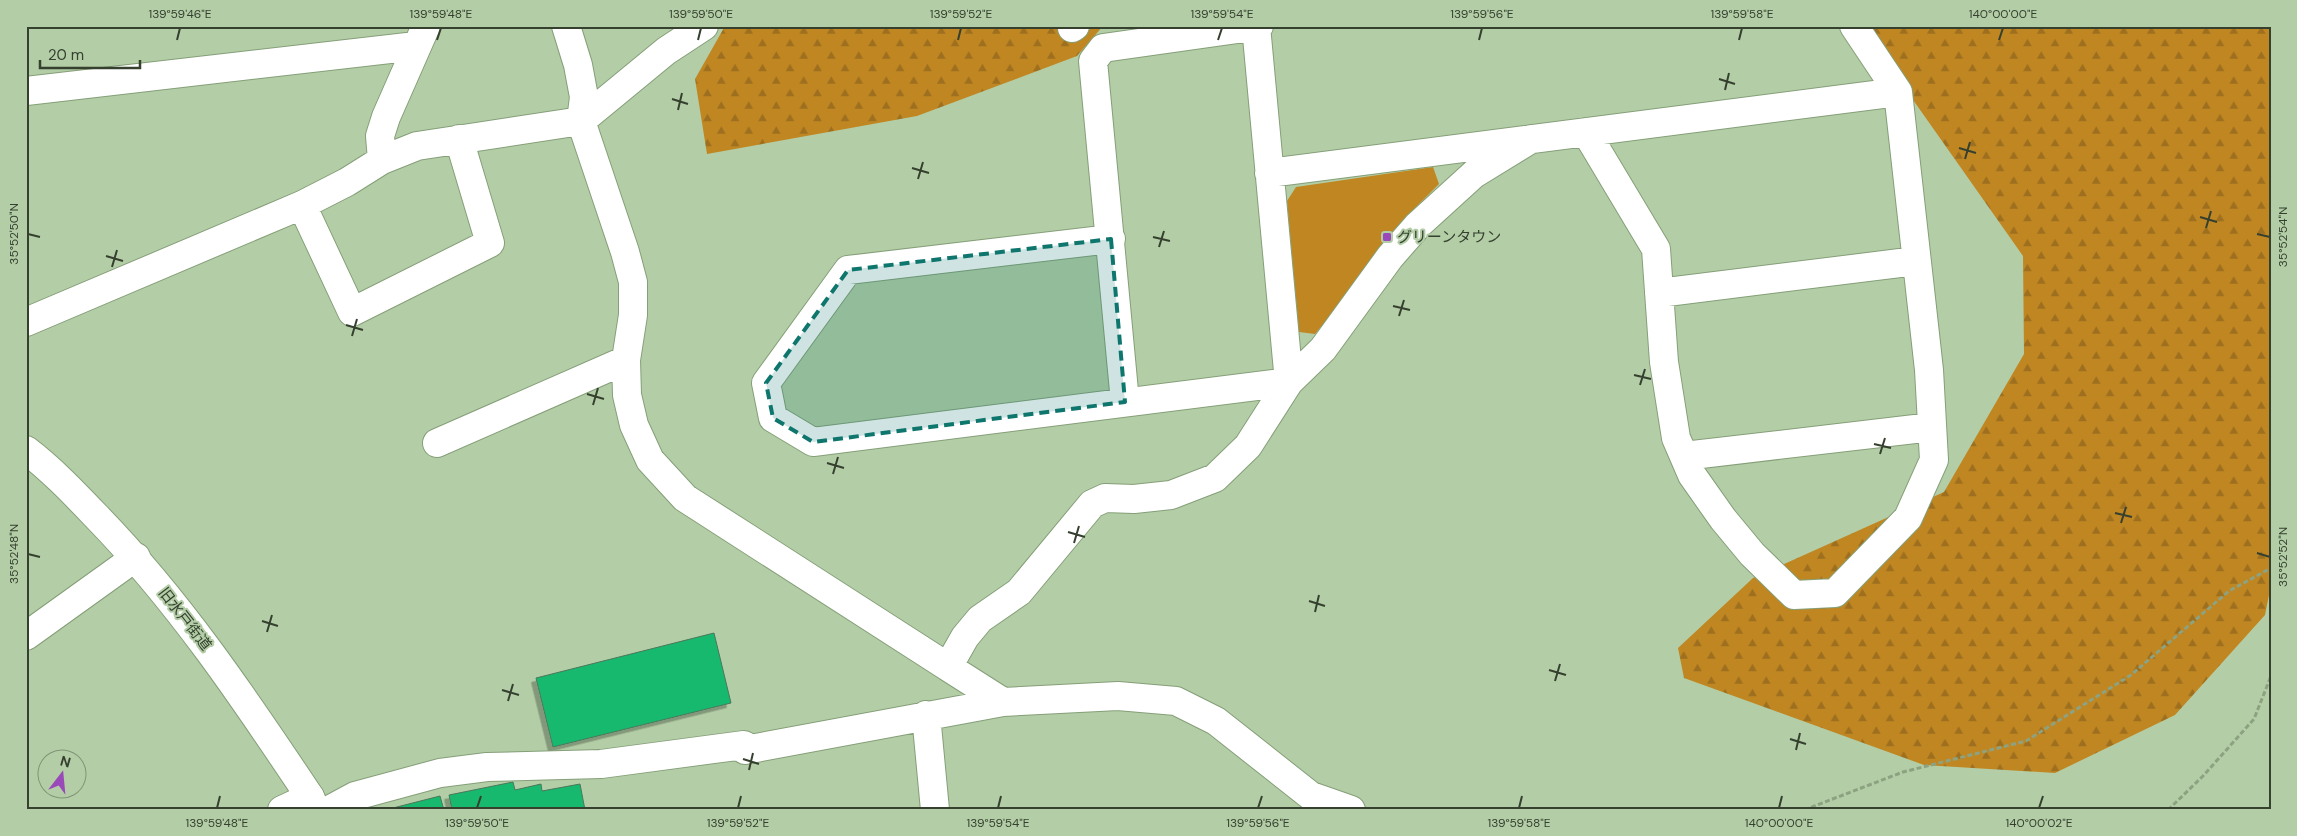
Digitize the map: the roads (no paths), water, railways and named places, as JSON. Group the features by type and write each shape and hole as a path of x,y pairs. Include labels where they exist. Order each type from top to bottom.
{"street":[{"path":"566,26 578,66 584,97 581,121 625,252 633,282 633,314 626,360 627,395 634,425 650,460 685,498 1004,702"},
{"path":"26,322 302,205 346,182 382,160 417,146 581,121 666,51 704,26"},
{"path":"1125,402 1093,61 1103,48 1257,26 1289,382"},
{"path":"1586,132 1656,249 1664,362 1676,438 1692,475 1723,519 1752,554 1794,595 1836,593 1908,518 1934,460 1928,370 1898,92 1854,26"},
{"path":"26,91 421,36"},
{"path":"382,160 380,136 421,36"},
{"path":"1270,173 1898,92"},
{"path":"302,205 352,312 490,243 459,139"},
{"path":"948,667 965,637 980,619 1019,592 1092,504 1105,498 1134,499 1171,495 1215,478 1248,446 1289,382 1323,350 1390,257 1418,225 1474,174 1531,139"},
{"path":"1111,239 848,270 766,383 773,418 813,442 1289,382"},
{"path":"1659,293 1916,261"},
{"path":"437,443 626,360"},
{"path":"1684,456 1932,427"},
{"name":"旧水戸街道","path":"26,450 81,501 136,557 213,654 318,805"},
{"path":"26,636 136,557"},
{"path":"282,810 318,805 440,773 487,767 601,764 744,745 745,750 1004,702 1118,696 1176,701 1216,721 1311,796 1351,810"},
{"path":"926,715 935,810"}],"place":[{"name":"グリーンタウン","path":"1387,237"}]}
